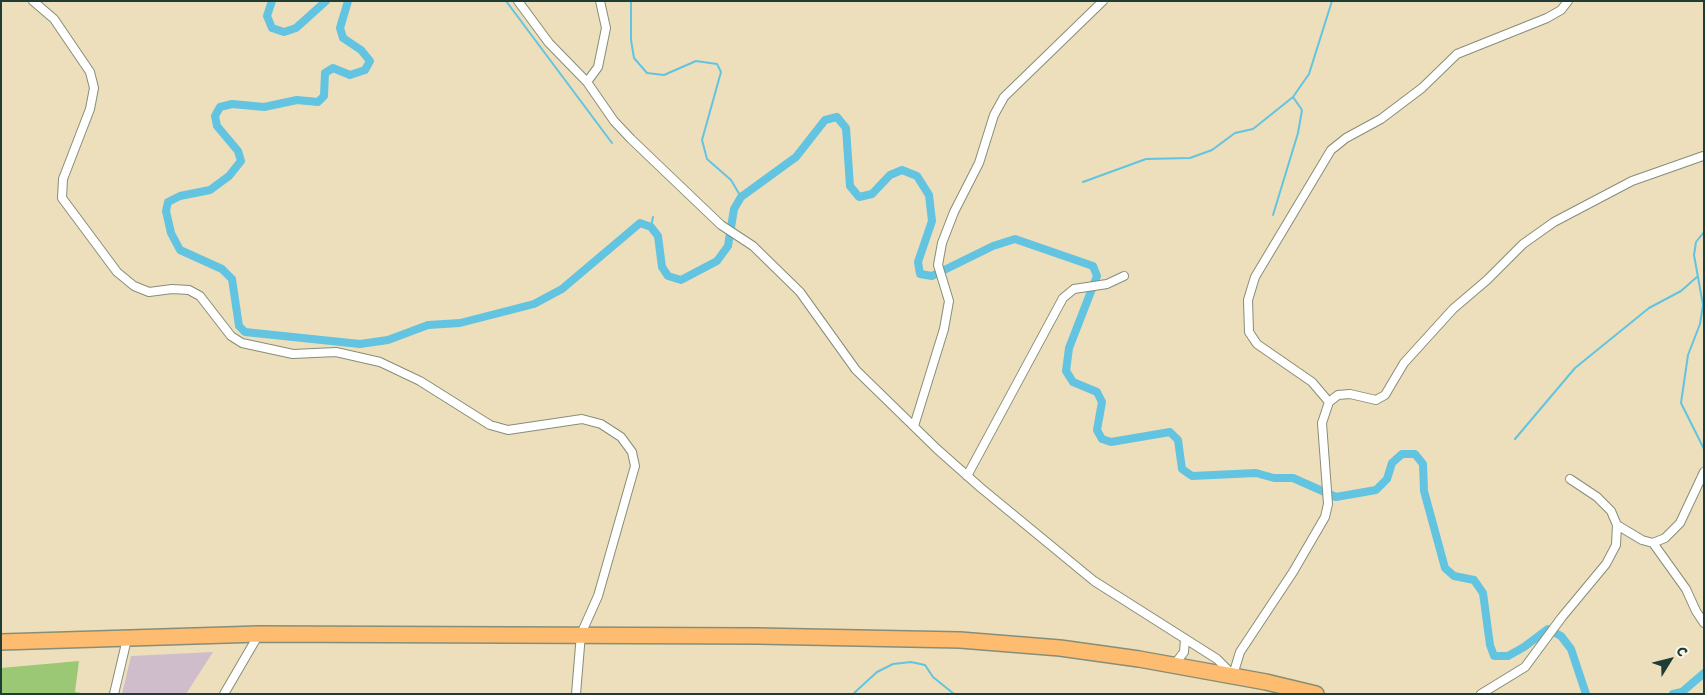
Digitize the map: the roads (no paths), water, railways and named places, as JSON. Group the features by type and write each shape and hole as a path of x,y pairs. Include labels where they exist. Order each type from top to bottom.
{"highway":[{"path":"1,642 259,634 581,634 960,640 1060,648 1174,665 1316,694"}],"street":[{"path":"32,1 54,19 90,72 94,88 90,109 63,179 62,198 117,272 134,286 149,292 172,289 188,290 200,296 230,336 242,343 294,354 336,352 380,362 420,381 490,425 508,430 582,419 601,424 621,437 632,452 635,466 598,596 581,634 576,694"},
{"path":"518,1 549,43 587,82 614,121 721,225 753,246 800,292 856,370 914,426 967,476 1094,581 1217,659 1233,676"},
{"path":"587,82 598,67 606,28 600,1"},
{"path":"914,426 944,329 949,301 938,265 942,243 954,212 980,163 994,115 1004,97 1103,1"},
{"path":"1329,402 1312,382 1257,344 1249,332 1248,300 1255,277 1332,150 1346,138 1381,119 1415,93 1457,54 1546,18 1561,10 1568,1"},
{"path":"1233,676 1240,652 1293,572 1325,517 1328,504 1322,423 1329,402 1338,395 1350,394 1376,400 1386,395 1404,364 1453,309 1487,280 1523,244 1554,222 1632,181 1703,156"},
{"path":"967,476 1063,298 1074,289 1107,284 1124,276"},
{"path":"1617,525 1642,540 1653,542 1665,538 1680,523 1704,472"},
{"path":"1481,694 1525,667 1562,617 1606,564 1616,545 1617,525 1611,511 1598,497 1570,480"},
{"path":"1653,542 1686,589 1704,623"},
{"path":"224,694 259,634"},
{"path":"114,694 127,639"},
{"path":"1174,665 1184,652 1186,639"}],"waterway":[{"path":"272,1 267,16 272,28 284,32 296,28 326,1"},
{"path":"348,1 340,28 343,38 361,50 370,61 365,70 350,75 333,68 325,73 324,96 318,102 297,100 264,107 232,104 220,107 215,116 217,126 238,151 241,161 229,176 210,190 180,196 168,202 166,211 171,233 180,250 222,269 232,279 239,326 245,332 360,344 388,340 428,325 460,323 534,304 562,289 640,223 651,227 658,236 662,267 668,276 681,280 717,261 728,246 734,209 741,197 796,157 825,120 837,117 846,128 850,186 859,197 872,194 890,175 902,170 917,176 929,195 932,221 918,262 920,274 932,276 993,246 1015,239 1093,266 1097,276 1069,348 1066,371 1073,382 1097,392 1102,402 1097,430 1102,439 1111,442 1170,432 1178,440 1182,469 1192,476 1256,473 1274,478 1293,478 1336,497 1376,490 1387,479 1392,463 1402,454 1415,454 1423,464 1424,491 1445,568 1454,576 1474,580 1483,593 1490,645 1494,656 1508,656 1548,629 1561,636 1571,649 1586,694"},
{"path":"506,1 612,143"},
{"path":"631,1 631,40 634,58 647,73 664,75 696,61 717,64 721,72 702,140 707,159 731,180 741,197"},
{"path":"1083,182 1146,159 1190,158 1212,150 1235,133 1253,129 1293,97 1309,74 1332,1"},
{"path":"1273,215 1298,133 1302,110 1293,97"},
{"path":"651,227 653,217"},
{"path":"1704,232 1696,242 1694,255 1703,305 1700,324 1688,355 1681,403 1704,449"},
{"path":"1515,439 1575,368 1649,308 1681,291 1698,276"},
{"path":"853,694 877,672 893,664 911,662 925,665 933,677 954,694"},
{"path":"1673,694 1682,692 1704,673"}]}
